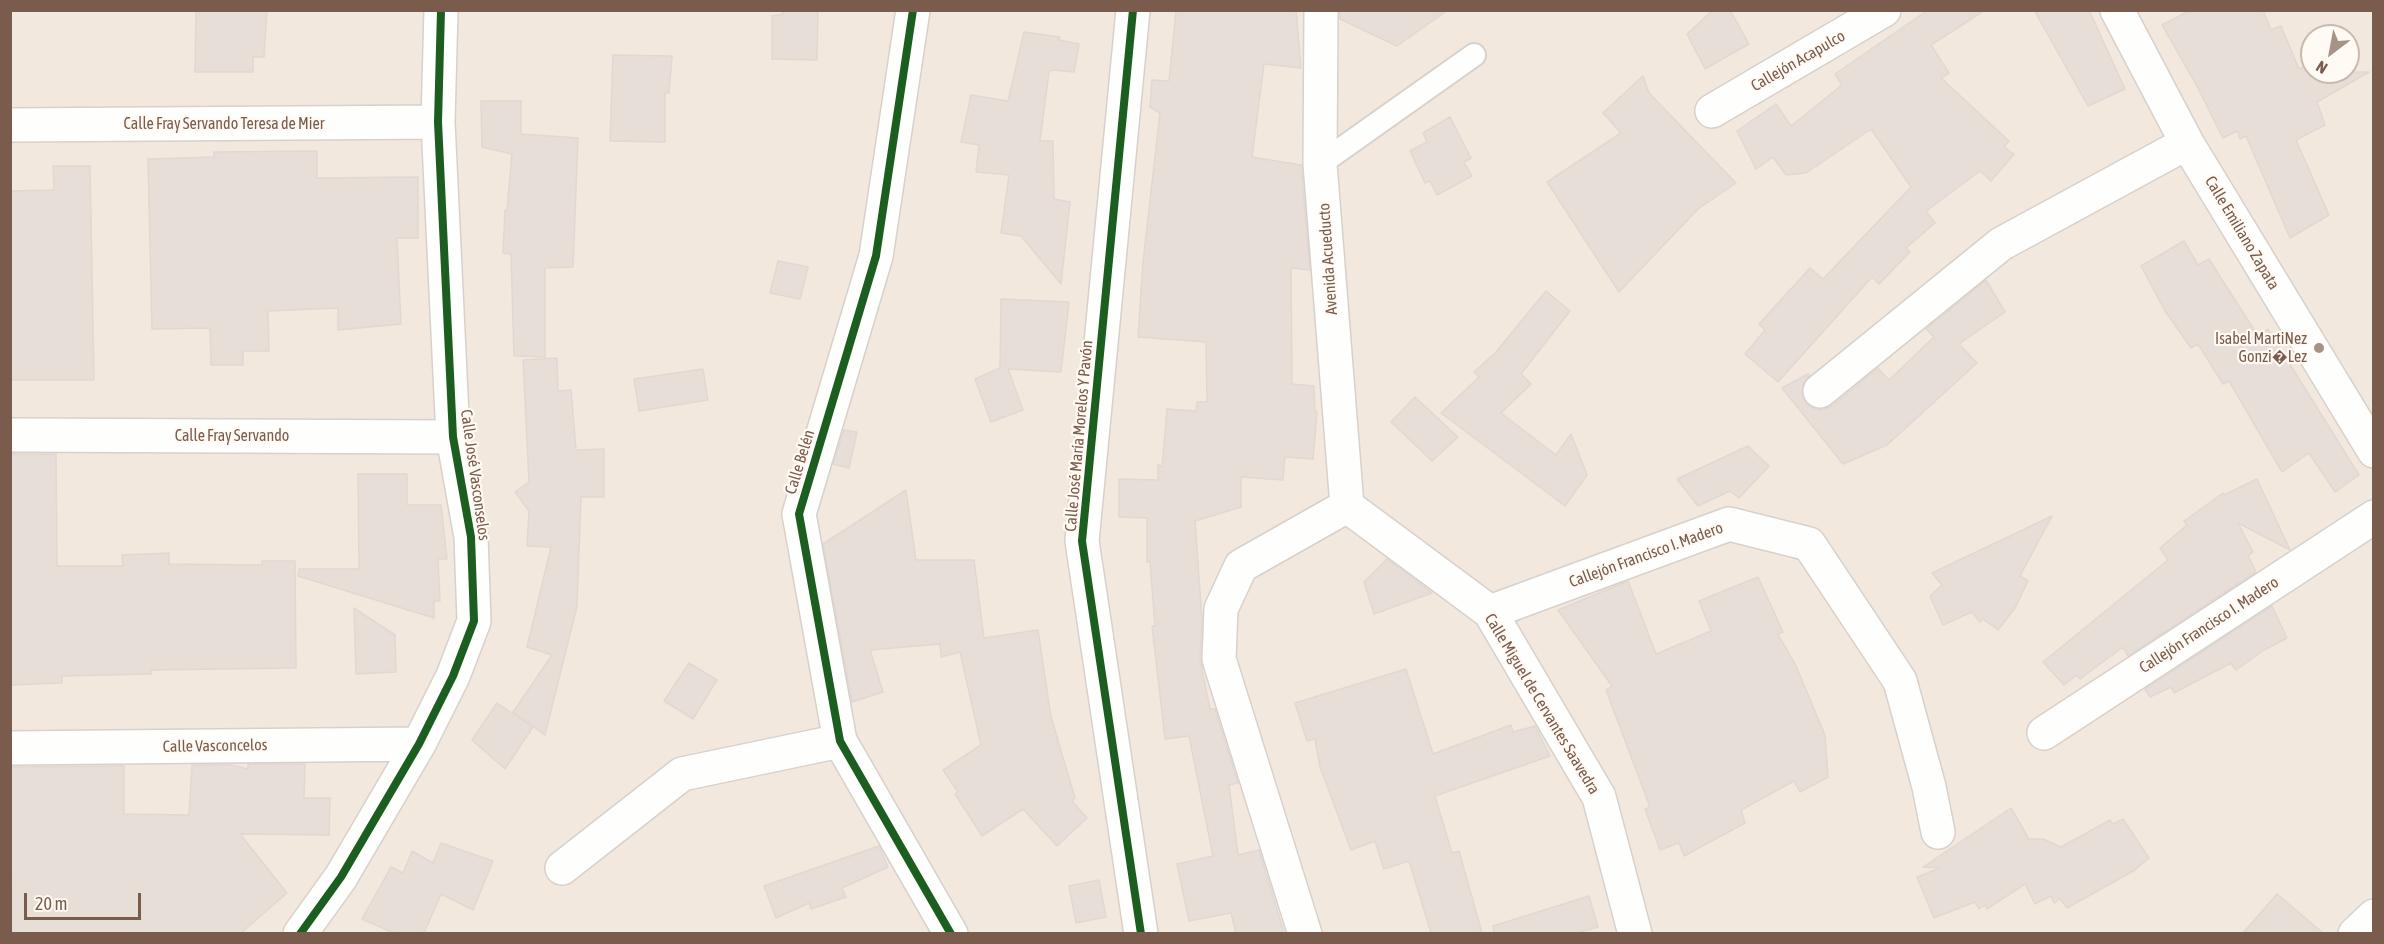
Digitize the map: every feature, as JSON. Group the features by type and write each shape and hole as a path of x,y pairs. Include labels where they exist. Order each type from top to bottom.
{"street":[{"name":"Calle José Vasconselos","path":"300,933 341,877 419,744 453,676 474,621 471,537 453,437 438,122 441,10"},
{"name":"Calle Belén","path":"913,10 876,256 799,514 840,741 951,933"},
{"name":"Calle José María Morelos Y Pavón","path":"1133,10 1082,541 1141,933"},
{"name":"Avenida Acueducto","path":"1321,10 1320,164 1347,506"},
{"name":"Callejón Acapulco","path":"1712,111 1884,10"},
{"name":"Calle Emiliano Zapata","path":"2117,10 2187,143 2373,451"},
{"name":"Calle Fray Servando Teresa de Mier","path":"10,125 438,122"},
{"path":"1820,391 2001,244 2187,143"},
{"name":"Calle Fray Servando","path":"10,435 453,437"},
{"path":"1305,933 1219,659 1221,609 1241,566 1347,506"},
{"name":"Calle Miguel de Cervantes Saavedra","path":"1347,506 1490,612 1599,797 1635,933"},
{"name":"Callejón Francisco I. Madero","path":"2044,733 2373,517"},
{"name":"Callejón Francisco I. Madero","path":"1490,612 1729,524 1809,544 1900,681 1929,787 1938,832"},
{"path":"562,868 682,774 840,741"},
{"name":"Calle Vasconcelos","path":"10,748 419,744"},
{"path":"2355,933 2373,916"}],"lane":[{"path":"1320,164 1474,55"}],"shaded area":[{"path":"11,11 2373,11 2373,933 11,933"}],"building":[{"path":"196,10 267,10 264,57 253,57 253,72 195,72"},
{"path":"783,10 818,10 817,60 772,59 772,16 783,14"},
{"path":"1176,10 1296,10 1301,68 1264,64 1252,157 1301,165 1310,270 1291,268 1292,384 1314,386 1315,411 1317,412 1313,459 1285,457 1283,480 1241,477 1241,507 1195,521 1202,620 1200,659 1210,709 1215,709 1238,783 1229,785 1238,855 1259,850 1284,933 1236,933 1231,913 1189,921 1177,864 1213,856 1189,736 1165,739 1152,626 1155,626 1150,562 1147,562 1147,518 1119,517 1119,479 1158,480 1158,464 1162,467 1167,409 1196,411 1197,402 1207,402 1206,342 1138,337 1143,262 1160,113 1150,107 1152,80 1169,81"},
{"path":"1340,10 1448,10 1397,46 1340,19"},
{"path":"1713,10 1730,10 1749,44 1705,69 1687,34"},
{"path":"1928,10 1985,10 1931,45 1949,73 1941,78 2009,141 2004,147 2014,154 1991,181 1980,171 1926,211 1935,223 1906,248 1910,252 1879,284 1872,277 1778,382 1745,354 1765,330 1759,324 1810,268 1823,279 1911,187 1871,129 1806,173 1786,175 1773,157 1756,169 1737,131 1776,104 1791,126 1842,85 1835,74"},
{"path":"2034,10 2089,10 2125,89 2088,106"},
{"path":"2191,10 2263,10 2271,30 2281,26 2300,69 2300,84 2348,84 2317,102 2325,125 2296,140 2329,215 2290,238 2246,136 2240,139 2237,131 2223,138 2162,25"},
{"path":"1024,32 1060,37 1059,40 1079,44 1074,72 1052,70 1049,72 1040,141 1053,141 1054,199 1070,202 1061,284 1021,236 1001,233 1009,175 976,172 979,145 961,142 971,95 1008,101"},
{"path":"613,55 672,56 669,93 665,93 665,142 610,141"},
{"path":"2360,72 2369,72 2360,77"},
{"path":"1643,76 1649,93 1736,183 1698,209 1619,292 1547,182 1621,133 1603,113"},
{"path":"481,101 521,101 521,134 578,138 573,267 545,268 545,357 514,356 511,254 503,253 505,210 507,210 512,154 482,147"},
{"path":"1450,117 1471,158 1464,162 1472,176 1437,195 1430,181 1425,183 1410,151 1427,142 1423,133"},
{"path":"317,151 317,178 418,177 418,238 397,238 401,324 338,330 338,308 268,311 269,351 243,351 243,365 211,365 210,328 152,329 148,159 214,157 214,152"},
{"path":"53,166 90,166 94,380 10,380 10,191 54,190"},
{"path":"2184,241 2198,265 2209,259 2258,336 2268,329 2359,475 2335,492 2309,453 2282,472 2229,381 2223,384 2198,344 2191,348 2165,311 2141,266"},
{"path":"778,261 808,267 800,299 770,293"},
{"path":"1986,280 2005,312 1959,344 1977,363 1887,445 1843,464 1782,388 1810,375 1803,384 1802,395 1806,403 1822,410 1832,406 1878,368 1889,380 1934,337 1926,329"},
{"path":"1546,291 1570,311 1521,374 1531,384 1501,413 1556,455 1571,434 1587,475 1565,506 1441,413 1479,377 1474,372 1496,352"},
{"path":"1001,299 1069,302 1061,372 1008,369 1023,410 991,422 975,379 1000,368"},
{"path":"557,358 558,391 571,390 576,450 604,449 604,497 581,497 577,606 545,735 513,712 552,655 527,647 551,547 527,546 529,511 515,492 529,482 523,360"},
{"path":"703,369 708,400 639,411 634,379"},
{"path":"1415,397 1458,437 1432,461 1391,422"},
{"path":"844,430 857,432 849,468 833,464"},
{"path":"1748,446 1769,466 1739,498 1730,491 1698,506 1677,479"},
{"path":"10,454 56,454 57,566 123,566 122,555 169,553 169,564 262,565 262,561 295,561 296,668 151,670 151,674 62,676 62,683 10,685"},
{"path":"358,474 407,474 407,505 441,505 447,559 438,559 440,601 434,601 434,618 298,576 299,569 359,569"},
{"path":"2257,479 2290,550 2238,523 2253,552 2248,556 2256,572 2128,656 2123,647 2080,679 2077,675 2064,685 2043,662 2168,560 2160,548 2187,525 2184,521 2223,493 2224,495"},
{"path":"906,490 916,560 974,560 984,638 1038,630 1051,717 1075,798 1072,801 1087,818 1057,846 1023,809 982,836 955,794 958,792 943,770 981,745 960,652 941,657 940,644 870,650 883,692 852,702 823,544"},
{"path":"2052,516 2020,576 2028,581 2015,608 1998,630 1983,619 1980,622 1972,612 1943,625 1930,596 1942,585 1932,573"},
{"path":"1387,559 1432,593 1374,614 1364,582"},
{"path":"1758,577 1783,632 1778,634 1796,666 1825,735 1828,777 1800,792 1794,781 1741,810 1745,823 1684,856 1679,843 1660,850 1645,809 1650,807 1606,690 1612,686 1558,610 1628,581 1656,654 1711,631 1699,601"},
{"path":"2272,606 2287,638 2264,650 2236,670 2231,663 2174,693 2171,687 2150,697 2145,689"},
{"path":"354,608 395,635 396,672 356,674"},
{"path":"689,663 717,680 693,719 664,701"},
{"path":"1406,669 1433,754 1511,725 1513,732 1535,726 1550,756 1435,796 1452,853 1459,851 1482,933 1431,933 1409,861 1384,869 1375,841 1351,850 1320,767 1315,739 1307,741 1295,703"},
{"path":"497,703 533,727 505,769 472,740"},
{"path":"248,764 305,764 304,798 330,798 329,835 240,834 287,893 241,933 12,933 10,767 124,766 124,814 189,815 192,765 232,765 248,769"},
{"path":"2011,808 2029,839 2043,839 2061,847 2110,820 2113,824 2123,819 2149,858 2135,870 2067,908 2060,899 2054,903 2051,896 2035,904 2025,884 1987,909 1985,905 1979,909 1975,902 1934,918 1917,877 1940,868 1923,867"},
{"path":"441,843 493,861 473,910 441,894 424,933 394,933 362,919 391,867 403,873 412,851 433,863"},
{"path":"879,846 888,867 842,888 846,897 811,909 809,903 776,918 764,886"},
{"path":"1099,880 1106,917 1076,923 1069,886"},
{"path":"2277,894 2323,933 2243,933"},
{"path":"1589,896 1598,927 1577,933 1494,933 1493,926"}],"cycle path":[{"path":"300,934 341,877 419,744 453,676 474,621 471,537 453,437 438,122 441,10"},
{"path":"913,10 876,256 799,514 840,741 951,934"},
{"path":"1133,10 1082,541 1141,934"}],"place":[{"name":"Isabel MartiNez Gonzi�Lez","path":"2319,348"}]}
